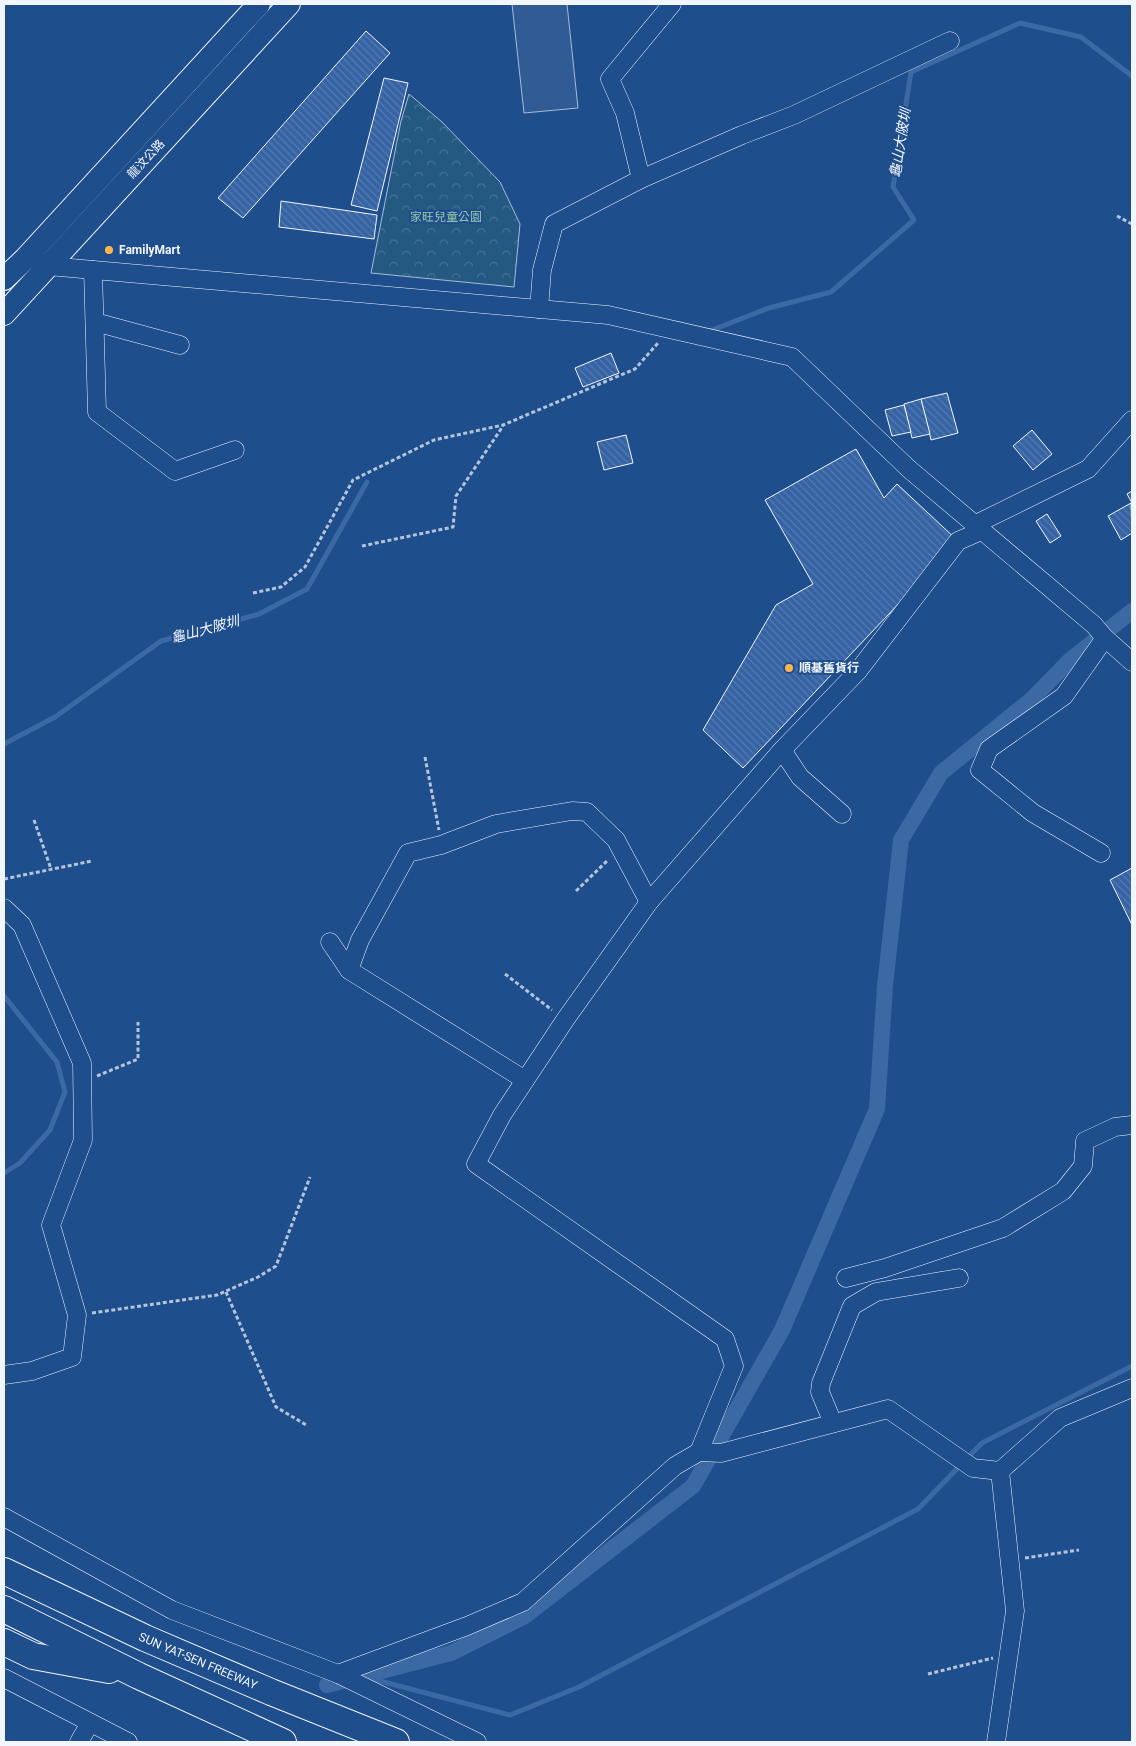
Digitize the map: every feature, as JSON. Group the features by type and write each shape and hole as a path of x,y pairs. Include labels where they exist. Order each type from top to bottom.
{"highway":[{"name":"SUN YAT-SEN FREEWAY","path":"6,1572 145,1638 271,1692 396,1742"},
{"path":"4,1609 139,1676 283,1742"},
{"path":"4,1642 33,1656 139,1676"}],"main road":[{"name":"龍汶公路","path":"4,279 25,259 259,4"},
{"name":"龍汶公路","path":"4,314 289,4"}],"street":[{"path":"641,179 625,113 610,79 672,4"},
{"path":"539,309 542,270 554,224 641,179 742,135 794,115 950,41"},
{"path":"25,259 48,266 608,315 792,357 895,456 1132,662"},
{"path":"93,270 97,412 175,471 235,450"},
{"path":"95,322 180,345"},
{"path":"698,1452 734,1366 724,1338 476,1164 502,1115 565,1020 649,902 782,750 858,670 958,542 978,528 1088,469 1132,420"},
{"path":"1101,634 1064,696 989,749 980,770 1033,813 1102,853"},
{"path":"782,750 800,777 842,814"},
{"path":"349,970 360,940 408,853 442,845 496,824 572,811 587,812 616,840 649,902"},
{"path":"4,908 22,925 82,1063 83,1140 51,1225 77,1315 72,1357 32,1371 4,1375"},
{"path":"330,942 349,970 526,1080"},
{"path":"846,1278 1003,1228 1063,1191 1083,1166 1085,1141 1115,1127 1132,1124"},
{"path":"833,1423 820,1392 821,1383 852,1306 876,1292 959,1278"},
{"path":"338,1675 467,1626 523,1602 675,1466 698,1452 721,1453 888,1409 973,1468 1000,1471 1060,1418 1132,1388"},
{"path":"996,1742 1015,1611 1000,1471"},
{"path":"4,1517 172,1610 338,1675 477,1742"},
{"path":"4,1678 128,1742"},
{"path":"80,1742 90,1723"}],"path":[{"path":"1117,216 1132,224"},
{"path":"253,593 281,587 305,567 353,480 434,440 504,425 635,369 670,329"},
{"path":"362,546 453,526 456,496 504,425"},
{"path":"425,757 442,845"},
{"path":"34,820 51,870"},
{"path":"576,891 620,848"},
{"path":"4,879 92,861"},
{"path":"505,974 565,1020"},
{"path":"82,1082 138,1059 138,1022"},
{"path":"77,1315 217,1295 258,1277 276,1266 310,1177"},
{"path":"226,1292 276,1407 308,1426"},
{"path":"1010,1561 1079,1550"},
{"path":"928,1674 1009,1654"}],"green space":[{"name":"家旺兒童公園","path":"409,94 442,122 500,182 520,224 514,287 371,273 401,121"}],"shaded area":[{"path":"512,4 567,4 578,108 524,113"}],"building":[{"path":"366,31 390,53 243,218 218,198"},
{"path":"384,78 408,83 377,211 351,205"},
{"path":"281,201 377,215 374,239 279,227"},
{"path":"611,353 619,373 583,387 575,368"},
{"path":"947,393 958,433 931,440 921,399"},
{"path":"921,399 930,434 912,438 904,404"},
{"path":"904,405 911,432 892,436 885,410"},
{"path":"1032,430 1052,454 1033,470 1013,446"},
{"path":"626,435 633,463 604,470 597,442"},
{"name":"順基舊貨行","path":"856,449 884,498 897,484 958,541 743,768 703,730 776,605 813,584 765,500"},
{"path":"1132,491 1132,503 1127,494"},
{"path":"1131,503 1132,533 1121,540 1108,516"},
{"path":"1047,514 1061,536 1050,543 1036,521"},
{"path":"1132,868 1132,925 1110,880"}],"waterway":[{"name":"龜山大陂圳","path":"712,330 769,308 831,292 914,220 893,187 911,72 1020,23 1081,37 1132,76"},
{"name":"龜山大陂圳","path":"4,744 55,717 161,641 259,614 307,589 367,482"},
{"path":"327,1685 451,1653 525,1616 693,1486 782,1330 877,1109 885,986 901,840 941,773 1032,699 1069,661 1132,611"},
{"name":"龜山大陂圳","path":"4,996 57,1062 65,1092 50,1130 20,1163 4,1173"},
{"path":"361,1676 510,1715 579,1687 918,1509 982,1443 1132,1366"}],"place":[{"name":"FamilyMart","path":"109,250"},
{"name":"順基舊貨行","path":"789,668"}]}
